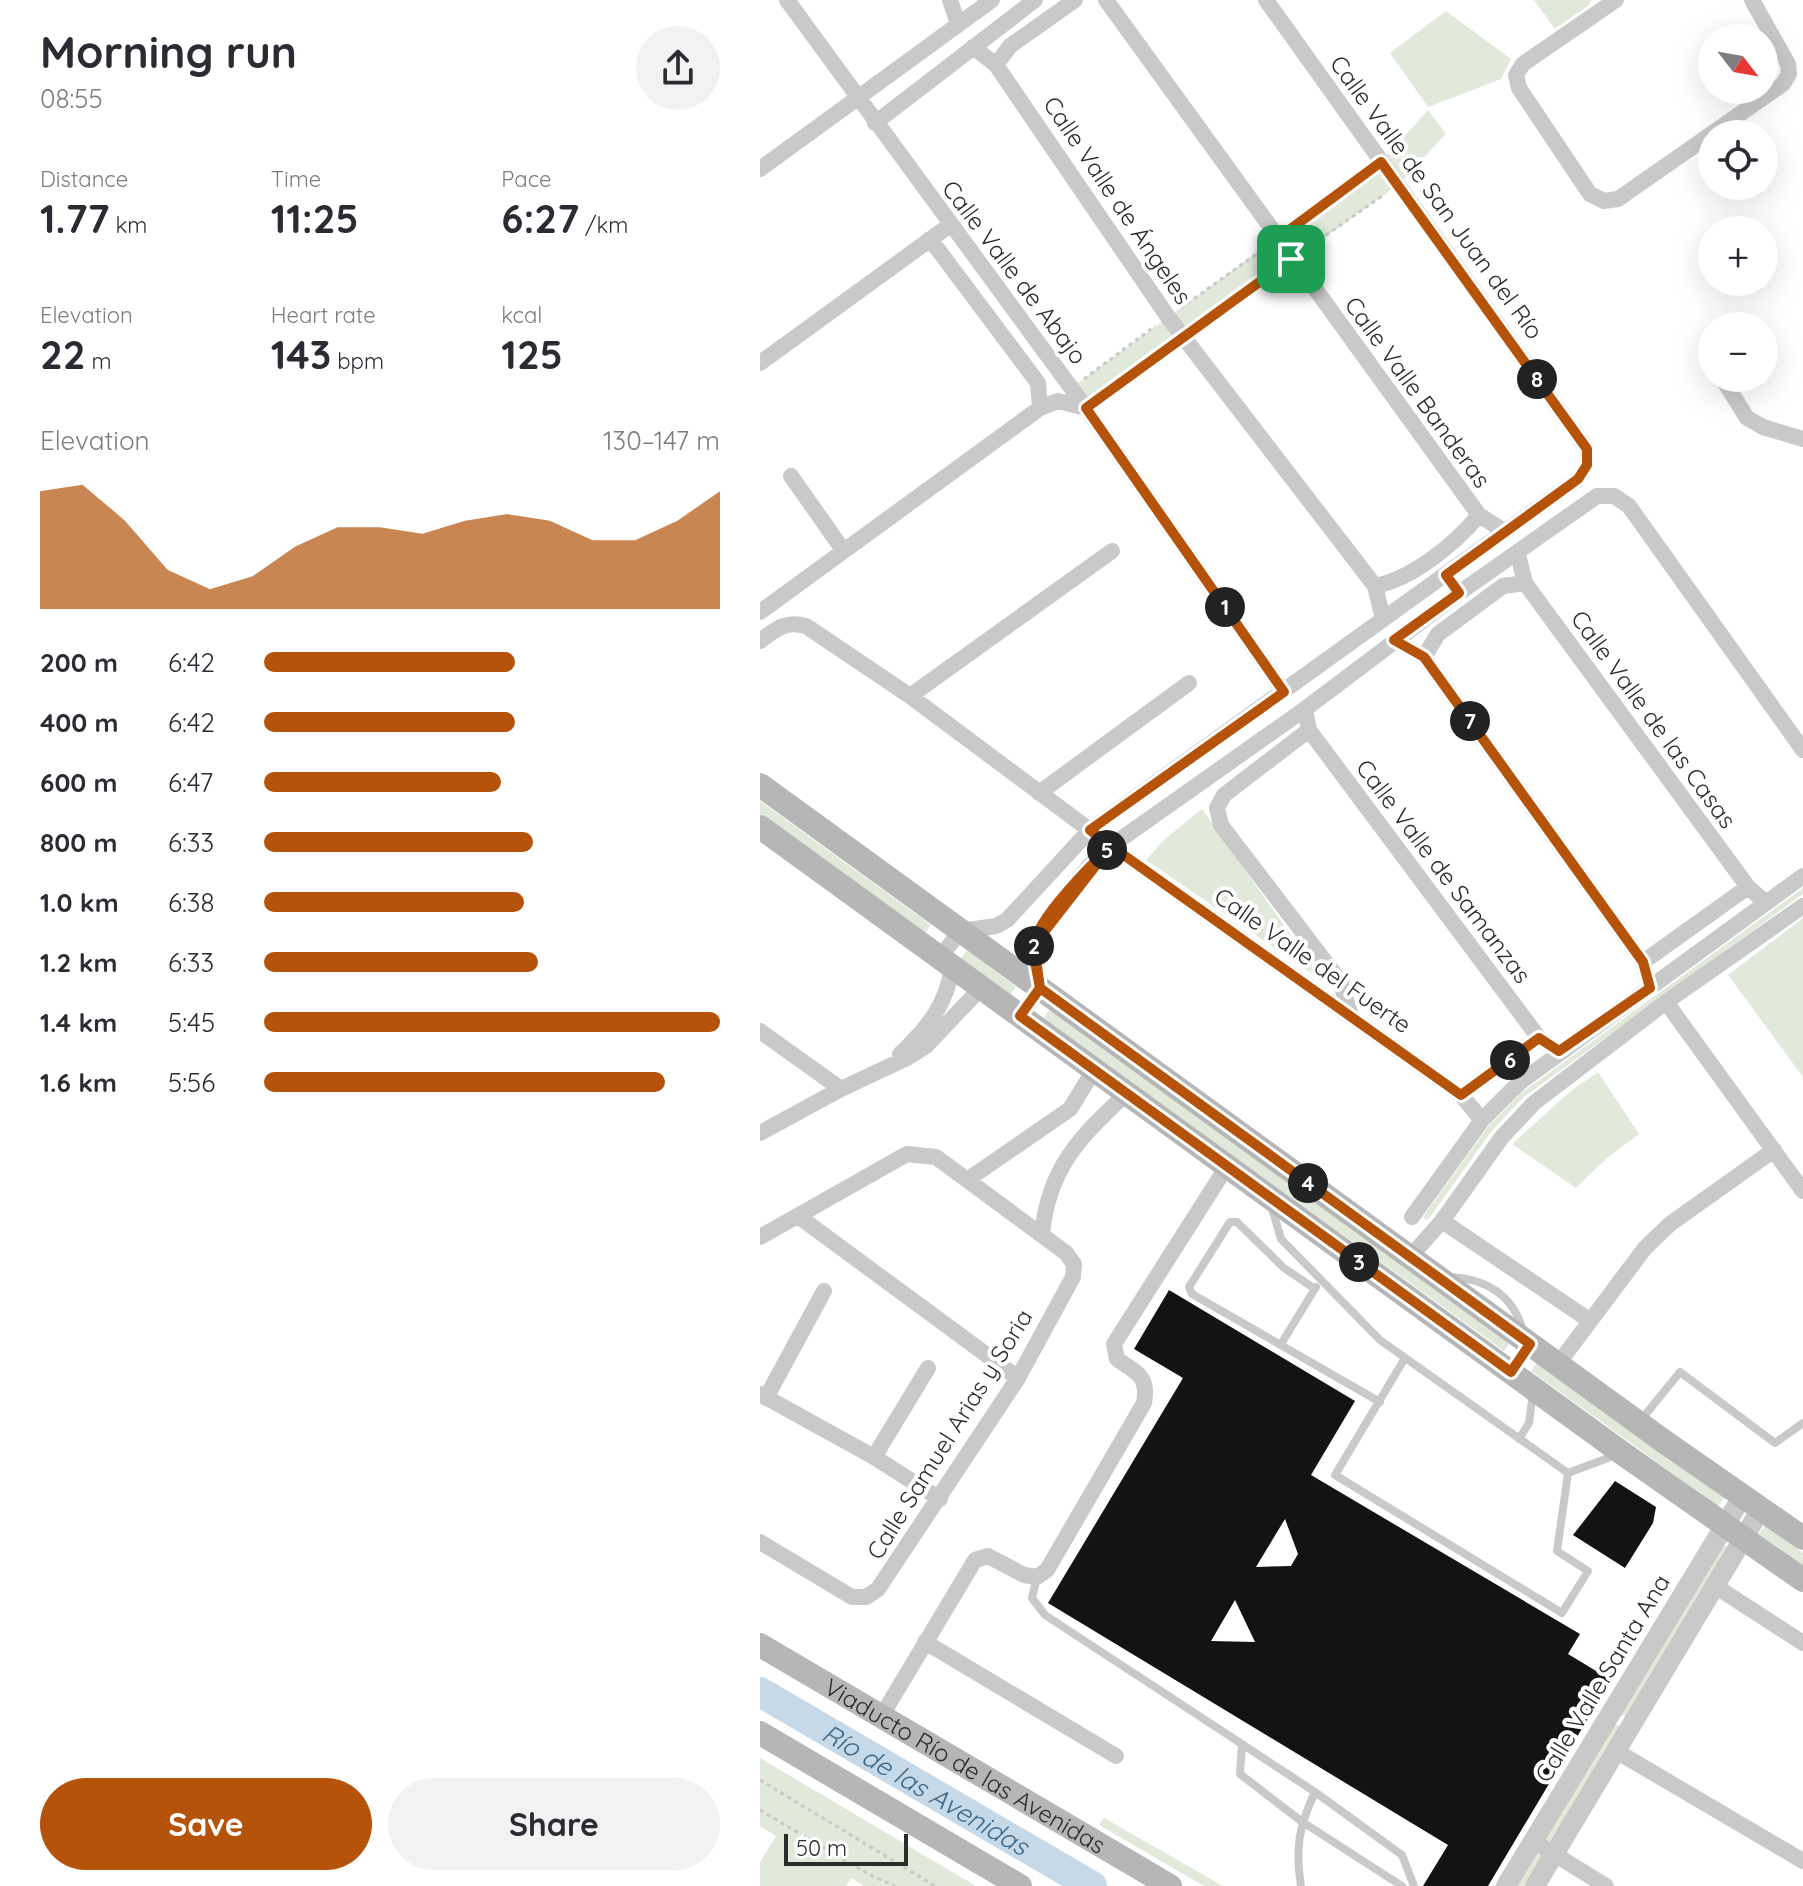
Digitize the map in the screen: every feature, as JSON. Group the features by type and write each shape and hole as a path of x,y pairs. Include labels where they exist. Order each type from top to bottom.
{"main road":[{"path":"760,785 1639,1423 1803,1538"},
{"path":"760,827 1622,1453 1803,1580"},
{"path":"1511,1372 1528,1342"},
{"name":"Viaducto Río de las Avenidas","path":"760,1645 1170,1886"},
{"path":"760,1733 1020,1886"}],"street":[{"name":"Calle Valle de Abajo","path":"787,0 1086,408 1284,692"},
{"path":"950,0 958,24"},
{"path":"760,169 992,0"},
{"path":"996,65 1010,46 1075,0"},
{"name":"Calle Valle Banderas","path":"1106,0 1479,515 1504,531"},
{"name":"Calle Valle de San Juan del Río","path":"1266,0 1587,449 1587,465 1578,479 1504,531"},
{"path":"1611,1 1523,64 1516,75 1519,88 1590,194 1604,201 1618,199 1783,84 1789,74 1788,64 1752,0"},
{"path":"875,123 1032,1"},
{"name":"Calle Valle de Ángeles","path":"973,47 996,65 1168,317 1375,586 1383,619"},
{"path":"760,363 950,225"},
{"name":"Calle Valle de Abajo","path":"930,239 1038,383 1040,408"},
{"path":"1731,392 1747,418 1763,427 1803,439"},
{"path":"760,612 1040,408 1058,401 1086,408"},
{"path":"791,476 843,550"},
{"path":"1020,1016 1040,988 1034,945 1041,926 1089,866 1111,846 1597,496 1614,496 1629,506 1803,750"},
{"path":"1375,586 1397,581 1463,535 1479,515"},
{"path":"887,1066 939,1010 946,996 946,962 960,931 996,926 1016,913 1090,830 1504,531"},
{"path":"910,696 1112,551"},
{"name":"Calle Valle de las Casas","path":"1518,554 1525,583 1748,887 1766,903"},
{"path":"1446,575 1459,593"},
{"path":"1424,657 1438,634 1492,594 1503,586 1525,583"},
{"name":"Calle Valle del Fuerte","path":"760,641 779,626 793,622 806,626 910,696 1111,846 1461,1095 1482,1120"},
{"path":"1394,640 1424,657 1643,962 1650,988"},
{"path":"1039,793 1189,683"},
{"name":"Calle Valle de Samanzas","path":"1305,709 1309,730 1539,1038 1559,1051"},
{"path":"1309,730 1224,795 1217,808 1221,825 1340,981 1351,1016"},
{"path":"1412,1217 1482,1120 1519,1083 1803,876"},
{"path":"1643,962 1748,887"},
{"path":"1410,1257 1442,1221 1502,1137 1534,1103 1666,1002 1803,906"},
{"path":"760,1133 926,1046 981,988"},
{"path":"1666,1002 1803,1191"},
{"path":"760,1031 841,1089"},
{"path":"1461,1095 1539,1038"},
{"path":"967,1180 1070,1109 1094,1070"},
{"path":"1042,1235 1044,1210 1061,1165 1093,1125 1127,1093"},
{"path":"1558,1364 1645,1248 1670,1224 1774,1150"},
{"name":"Calle Samuel Arias y Soria","path":"760,1237 907,1154 936,1157 1066,1253 1074,1264 1073,1277 1018,1378 878,1589 866,1597 852,1597 760,1542"},
{"path":"881,1717 975,1560 988,1556 1024,1575 1037,1577 1047,1570 1144,1403 1147,1389 1140,1375 1117,1359 1114,1344 1227,1166"},
{"path":"798,1216 1018,1378"},
{"path":"1442,1221 1589,1320"},
{"path":"824,1291 763,1396 874,1457 940,1499"},
{"path":"874,1457 928,1368"},
{"name":"Calle Valle Santa Ana","path":"1506,1886 1609,1717 1752,1503"},
{"name":"Calle Valle Santa Ana","path":"1535,1886 1715,1586 1734,1532"},
{"path":"1715,1586 1803,1643"},
{"path":"925,1642 1116,1756"},
{"path":"1609,1717 1629,1729"},
{"path":"1616,1751 1803,1861"},
{"path":"1533,1841 1606,1886"}],"lane":[{"path":"1268,1196 1281,1239 1380,1340 1568,1473"},
{"path":"1315,1289 1284,1268 1237,1222 1230,1222 1189,1287 1192,1294 1380,1402"},
{"path":"1281,1344 1321,1280"},
{"path":"1405,1358 1335,1475 1562,1613 1588,1571 1557,1551 1568,1473"},
{"path":"1639,1423 1680,1372 1775,1443 1803,1423"},
{"path":"1519,1439 1529,1423 1534,1389"},
{"path":"1568,1473 1622,1453"},
{"path":"1037,1577 1032,1598 1045,1615 1315,1792 1402,1855 1414,1886"},
{"path":"1242,1744 1240,1774 1301,1821 1402,1886"},
{"path":"1301,1886 1298,1865 1301,1821 1315,1792"}],"path":[{"path":"1071,388 1381,162"},
{"path":"1086,408 1398,185"},
{"path":"760,1780 935,1886"},
{"path":"760,1810 870,1875 895,1886"}],"green space":[{"path":"1534,0 1591,0 1589,5 1555,29"},
{"path":"1446,11 1511,59 1501,79 1428,107 1390,53"},
{"path":"1428,110 1446,134 1398,185 1086,408 1071,388 1381,162"},
{"path":"760,801 931,925 925,933 760,814"},
{"path":"1202,809 1324,982 1146,860 1164,840"},
{"path":"1803,888 1803,894 1524,1097 1491,1132 1427,1221 1423,1217 1487,1128 1520,1094"},
{"path":"1803,918 1803,1077 1728,975"},
{"path":"967,950 1016,987 1010,995 961,959"},
{"path":"1050,1009 1511,1342 1504,1351 1043,1019"},
{"path":"1598,1072 1639,1134 1607,1158 1576,1188 1512,1144 1572,1090"},
{"path":"1538,1361 1725,1497 1718,1506 1531,1371"},
{"path":"1765,1525 1803,1553 1803,1566 1759,1534"},
{"path":"1722,1544 1729,1548 1626,1718 1620,1714"},
{"path":"1614,1723 1621,1727 1526,1886 1516,1886"},
{"path":"760,1758 976,1886 864,1886 851,1878 846,1886 760,1886 760,1862 776,1836 760,1826"},
{"path":"1104,1818 1223,1886 1204,1886 1099,1825"}],"building":[{"path":"1169,1290 1355,1401 1311,1475 1580,1634 1568,1654 1611,1680 1488,1886 1423,1886 1448,1845 1048,1603 1183,1378 1134,1349","holes":["1285,1519 1298,1554 1291,1566 1256,1567","1235,1600 1255,1642 1211,1641"]},
{"path":"1615,1481 1656,1507 1653,1523 1625,1568 1573,1535"}],"waterway":[{"name":"Río de las Avenidas","path":"760,1692 1092,1886"}],"route":[{"path":"1291,259 1086,408 1284,692 1090,830 1111,846 1034,945 1040,988 1020,1016 1511,1372 1530,1344 1040,988 1034,945 1041,926 1089,866 1111,846 1461,1095 1539,1038 1559,1051 1650,988 1643,962 1424,657 1394,640 1459,593 1446,575 1578,479 1587,465 1587,449 1381,162 1277,239 1291,259"}]}
